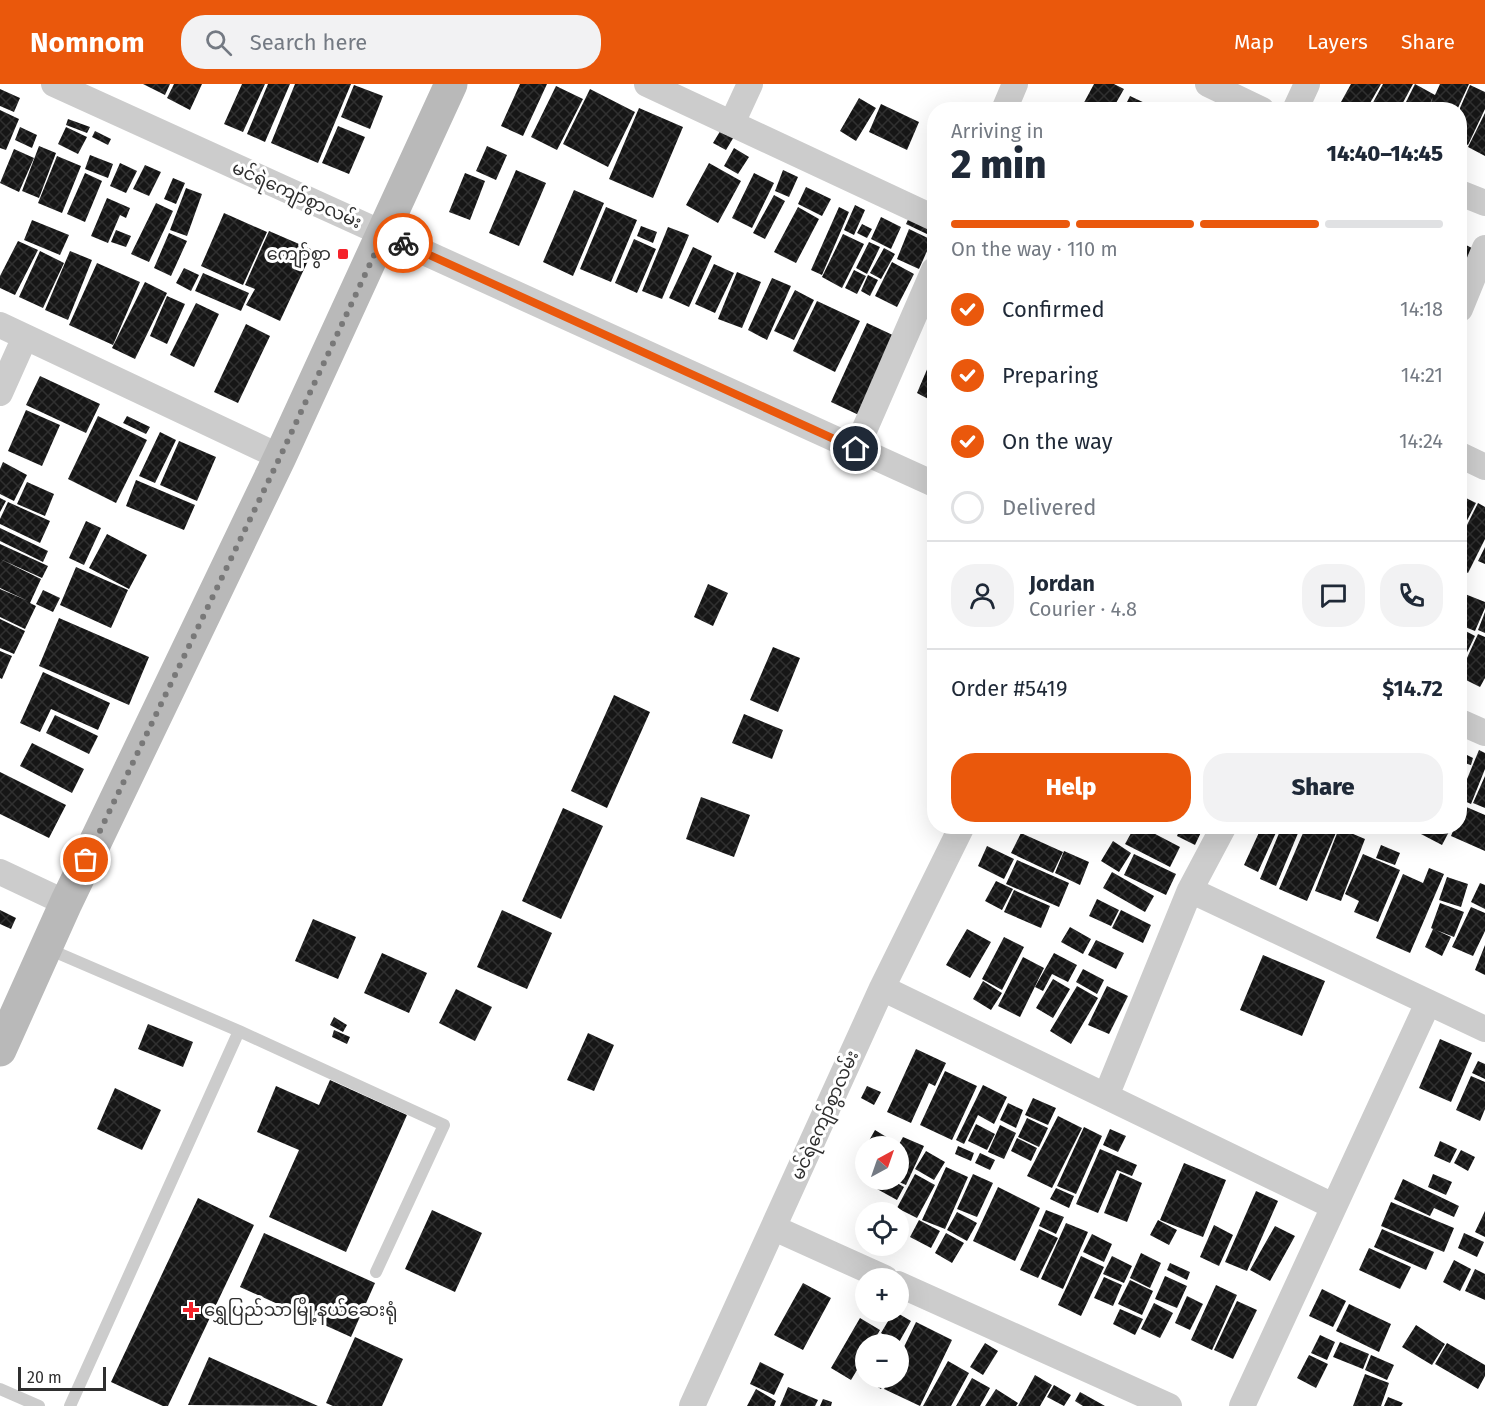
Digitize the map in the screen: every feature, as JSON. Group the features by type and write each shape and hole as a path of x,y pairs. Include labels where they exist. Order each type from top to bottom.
{"street":[{"name":"မင်ရဲကျော်စွာလမ်း","path":"54,84 927,481"},
{"path":"0,1050 45,947 280,457 451,84"},
{"path":"646,84 927,215"},
{"path":"732,123 750,84"},
{"path":"1007,102 1015,84"},
{"path":"1208,84 1245,102"},
{"path":"1299,102 1307,84"},
{"path":"1467,196 1485,203"},
{"path":"1467,292 1485,248"},
{"path":"856,449 927,286"},
{"path":"0,325 280,457"},
{"path":"0,393 26,337"},
{"path":"1467,458 1485,467"},
{"path":"1467,725 1485,733"},
{"name":"မင်ရဲကျော်စွာလမ်း","path":"692,1406 882,988 958,834"},
{"path":"1106,1096 1190,890 1220,834"},
{"path":"0,872 66,903"},
{"path":"1190,890 1485,1029"},
{"path":"882,988 1333,1206"},
{"path":"1242,1406 1428,1003"},
{"path":"774,1228 863,1268"},
{"path":"909,1289 1169,1406"}],"lane":[{"path":"45,947 239,1031 444,1125 376,1272"},
{"path":"69,1406 239,1031"},
{"path":"0,1389 39,1406"}],"building":[{"path":"143,84 170,84 165,95"},
{"path":"174,84 202,84 190,110 167,98"},
{"path":"242,84 265,84 243,132 224,124"},
{"path":"268,84 290,84 265,142 247,134"},
{"path":"295,84 351,84 318,163 271,143"},
{"path":"520,84 547,84 523,136 501,126"},
{"path":"1094,84 1114,84 1124,89 1117,102 1084,102"},
{"path":"1351,84 1381,84 1371,102 1341,102"},
{"path":"1383,84 1413,84 1403,102 1373,102"},
{"path":"1415,84 1435,95 1440,84 1469,84 1461,102 1431,102 1433,97 1431,102 1406,102"},
{"path":"354,85 383,96 370,129 341,117"},
{"path":"1470,85 1485,92 1485,109 1468,145 1467,102 1463,102"},
{"path":"556,86 583,99 557,150 531,137"},
{"path":"0,89 20,98 14,112 0,106"},
{"path":"590,89 635,112 608,167 563,144"},
{"path":"1130,96 1143,102 1127,102"},
{"path":"859,98 876,108 856,141 840,131"},
{"path":"881,104 919,122 907,150 869,132"},
{"path":"639,108 683,127 653,198 609,179"},
{"path":"0,110 19,119 6,150 0,148"},
{"path":"1485,113 1485,156 1468,147"},
{"path":"68,119 90,127 87,133 66,125"},
{"path":"338,126 365,137 349,174 322,163"},
{"path":"20,127 37,135 32,148 15,140"},
{"path":"66,127 87,137 78,154 58,144"},
{"path":"722,128 735,135 726,150 713,143"},
{"path":"95,131 111,139 108,145 92,137"},
{"path":"39,146 56,153 39,198 22,191"},
{"path":"487,146 507,155 496,180 476,171"},
{"path":"734,148 749,157 738,174 724,166"},
{"path":"14,149 34,158 19,192 0,183"},
{"path":"90,155 113,164 108,178 85,169"},
{"path":"57,156 81,166 62,213 38,203"},
{"path":"120,163 137,171 126,193 110,186"},
{"path":"709,163 741,181 718,223 686,205"},
{"path":"145,165 161,172 149,196 133,189"},
{"path":"516,170 546,183 519,246 489,233"},
{"path":"783,170 798,177 789,197 775,191"},
{"path":"85,173 102,181 85,222 67,214"},
{"path":"465,173 485,181 470,220 449,212"},
{"path":"754,173 774,183 752,228 732,218"},
{"path":"173,178 185,183 176,204 164,199"},
{"path":"806,187 831,199 822,216 798,204"},
{"path":"186,188 202,194 187,236 170,230"},
{"path":"574,190 604,203 573,276 543,262"},
{"path":"774,195 785,201 765,239 753,233"},
{"path":"107,198 130,208 126,218 120,215 108,243 91,236"},
{"path":"156,203 173,211 149,262 131,254"},
{"path":"855,205 865,210 854,235 844,230"},
{"path":"606,207 637,220 611,282 580,269"},
{"path":"798,207 819,219 796,263 774,252"},
{"path":"839,207 849,212 822,275 811,270"},
{"path":"224,213 267,232 243,285 201,266"},
{"path":"910,215 927,223 927,234 906,224"},
{"path":"881,217 901,227 891,249 871,239"},
{"path":"32,220 69,235 60,255 24,240"},
{"path":"862,224 872,229 867,238 857,233"},
{"path":"641,226 657,232 653,243 637,236"},
{"path":"668,227 689,235 662,299 642,291"},
{"path":"909,229 927,238 927,251 919,269 897,259"},
{"path":"116,230 131,236 126,247 111,242"},
{"path":"269,231 313,250 280,321 246,305 255,289 245,285"},
{"path":"169,233 187,241 171,276 154,268"},
{"path":"843,234 864,244 842,288 822,277"},
{"path":"634,239 656,249 637,293 615,283"},
{"path":"18,241 38,250 15,295 0,288 0,276"},
{"path":"869,242 880,247 867,274 856,268"},
{"path":"1467,246 1474,249 1467,264"},
{"path":"693,247 712,256 689,307 669,298"},
{"path":"884,248 895,254 881,279 870,273"},
{"path":"40,251 64,263 43,308 19,297"},
{"path":"70,251 92,260 68,320 45,310"},
{"path":"892,262 914,274 897,307 875,296"},
{"path":"97,263 140,282 113,345 69,325"},
{"path":"714,264 734,273 715,313 695,304"},
{"path":"184,268 199,275 191,291 176,283"},
{"path":"854,270 866,276 857,294 845,288"},
{"path":"737,272 761,282 742,328 718,319"},
{"path":"203,273 249,293 241,311 195,291"},
{"path":"868,275 878,280 870,296 861,291"},
{"path":"772,278 791,286 767,340 748,330"},
{"path":"145,282 167,293 135,359 112,348"},
{"path":"795,290 814,300 794,340 774,331"},
{"path":"167,296 185,304 167,344 150,336"},
{"path":"817,301 860,321 835,372 793,351"},
{"path":"196,303 219,314 194,367 170,355"},
{"path":"867,323 897,337 861,416 831,402"},
{"path":"246,324 270,336 238,403 214,392"},
{"path":"927,369 927,398 917,393"},
{"path":"40,376 100,404 86,433 26,405"},
{"path":"26,410 60,425 42,466 8,451"},
{"path":"98,416 147,440 116,503 68,479"},
{"path":"127,416 150,427 146,434 123,423"},
{"path":"160,432 176,440 155,483 139,476"},
{"path":"179,441 216,457 197,501 160,485"},
{"path":"3,462 27,475 14,501 0,494 0,469"},
{"path":"136,480 195,505 184,530 126,506"},
{"path":"27,482 54,494 45,516 17,504"},
{"path":"0,498 6,501 0,512"},
{"path":"1467,498 1476,503 1467,520"},
{"path":"8,502 50,521 40,543 0,524"},
{"path":"1478,503 1485,507 1485,539 1468,573 1467,572 1467,525"},
{"path":"86,521 101,528 84,565 69,558"},
{"path":"0,528 48,551 43,562 0,541"},
{"path":"107,534 147,555 129,589 89,568"},
{"path":"0,544 48,566 42,578 0,559"},
{"path":"1485,547 1485,564 1478,561"},
{"path":"0,559 41,579 30,603 36,606 25,629 0,617 0,589 28,601 0,588"},
{"path":"76,567 128,590 111,628 60,605"},
{"path":"708,584 728,593 713,626 694,617"},
{"path":"43,590 60,598 53,612 36,604"},
{"path":"1467,595 1485,602 1485,608 1475,631 1467,628"},
{"path":"1485,612 1485,633 1478,630"},
{"path":"59,618 149,657 129,705 39,666"},
{"path":"0,619 25,631 14,654 0,648"},
{"path":"1467,632 1475,636 1467,653"},
{"path":"1478,634 1485,637 1485,678 1480,687 1467,680 1467,658"},
{"path":"773,647 800,658 778,712 750,700"},
{"path":"0,651 12,656 2,679 0,678"},
{"path":"43,672 110,703 98,730 51,709 40,732 20,723"},
{"path":"614,695 650,712 607,808 571,791"},
{"path":"744,714 783,730 772,759 732,743"},
{"path":"55,715 98,736 89,754 46,733"},
{"path":"32,743 84,769 72,793 20,766"},
{"path":"1479,750 1485,753 1485,769 1471,804 1467,802 1467,779"},
{"path":"1467,755 1473,758 1471,765 1467,764"},
{"path":"0,772 66,805 49,838 0,814"},
{"path":"1485,776 1485,808 1473,803"},
{"path":"701,797 750,815 734,857 686,839"},
{"path":"1467,807 1485,815 1485,851 1451,836 1452,834 1467,834"},
{"path":"563,808 603,826 561,919 522,901"},
{"path":"1020,834 1063,852 1053,873 1011,853"},
{"path":"1131,834 1155,834 1180,847 1170,867 1125,844"},
{"path":"1178,834 1200,834 1195,845 1177,836"},
{"path":"1258,834 1275,834 1258,872 1244,865"},
{"path":"1279,834 1298,834 1276,886 1260,879"},
{"path":"1303,834 1335,834 1307,901 1279,889"},
{"path":"1337,834 1353,834 1365,839 1341,901 1315,891"},
{"path":"1421,834 1448,834 1442,845"},
{"path":"1113,841 1131,853 1119,872 1101,861"},
{"path":"1381,845 1400,853 1395,865 1376,858"},
{"path":"987,846 1014,859 1004,879 978,866"},
{"path":"1064,851 1089,862 1080,885 1055,873"},
{"path":"1134,854 1176,874 1166,895 1124,875"},
{"path":"1363,854 1400,870 1378,922 1354,912 1359,901 1345,894"},
{"path":"1017,860 1069,883 1059,907 1006,884"},
{"path":"1429,868 1444,874 1410,953 1376,938 1403,874 1423,883"},
{"path":"1112,872 1154,896 1145,912 1103,888"},
{"path":"1447,877 1468,884 1461,907 1439,900"},
{"path":"996,881 1013,889 1002,910 985,901"},
{"path":"1480,883 1485,885 1485,909 1471,902"},
{"path":"1014,890 1050,906 1041,928 1004,912"},
{"path":"1097,899 1119,910 1111,926 1089,916"},
{"path":"1440,903 1464,912 1454,937 1436,930 1451,937 1442,956 1425,947"},
{"path":"1471,907 1485,913 1485,931 1473,956 1452,947"},
{"path":"0,910 16,918 11,929 0,924"},
{"path":"502,910 552,933 527,989 477,967"},
{"path":"1121,910 1151,925 1143,943 1112,928"},
{"path":"313,919 356,937 338,979 295,961"},
{"path":"1070,927 1091,939 1083,954 1061,942"},
{"path":"967,929 991,942 970,978 946,965"},
{"path":"1004,937 1024,947 1002,990 982,979"},
{"path":"1096,940 1124,953 1116,969 1088,955"},
{"path":"1485,945 1485,975 1475,970"},
{"path":"382,953 427,973 409,1013 364,993"},
{"path":"1054,953 1077,965 1068,982 1052,974 1043,991 1035,987"},
{"path":"1263,955 1325,981 1302,1036 1240,1010"},
{"path":"1023,957 1044,968 1020,1017 998,1006"},
{"path":"1083,969 1104,980 1097,994 1076,982"},
{"path":"1053,979 1070,989 1053,1018 1036,1008"},
{"path":"983,981 1002,993 991,1010 973,999"},
{"path":"1077,986 1098,998 1071,1044 1050,1031"},
{"path":"1107,986 1128,996 1109,1034 1088,1025"},
{"path":"456,989 492,1007 475,1041 439,1023"},
{"path":"334,1017 347,1025 343,1032 330,1025"},
{"path":"148,1024 193,1042 183,1067 138,1049"},
{"path":"334,1030 350,1037 347,1044 332,1037"},
{"path":"588,1033 614,1045 594,1091 567,1080"},
{"path":"1440,1039 1472,1053 1451,1102 1419,1088"},
{"path":"916,1049 946,1063 935,1086 929,1083 911,1123 887,1112"},
{"path":"1478,1061 1485,1064 1485,1079 1472,1073"},
{"path":"945,1071 977,1086 952,1140 920,1125"},
{"path":"1471,1076 1485,1082 1485,1109 1480,1121 1456,1110"},
{"path":"330,1080 407,1115 346,1252 269,1217 299,1150 257,1132 276,1086 319,1105"},
{"path":"983,1085 1007,1097 994,1124 978,1115 964,1144 956,1140"},
{"path":"867,1086 881,1092 874,1105 861,1098"},
{"path":"115,1088 161,1110 142,1150 97,1129"},
{"path":"1033,1098 1056,1108 1048,1125 1025,1115"},
{"path":"1008,1103 1023,1110 1016,1128 1000,1120"},
{"path":"1058,1116 1082,1128 1052,1188 1027,1176"},
{"path":"1027,1118 1048,1128 1039,1147 1018,1137"},
{"path":"976,1124 995,1134 987,1150 968,1141"},
{"path":"1000,1125 1016,1133 1004,1159 988,1152"},
{"path":"1084,1127 1102,1136 1076,1194 1057,1186"},
{"path":"1110,1129 1126,1136 1118,1152 1103,1145"},
{"path":"875,1130 885,1136 872,1136"},
{"path":"1017,1138 1037,1148 1031,1161 1011,1151"},
{"path":"909,1140 924,1146 909,1178"},
{"path":"1440,1141 1457,1149 1450,1163 1434,1156"},
{"path":"958,1146 974,1153 971,1161 955,1154"},
{"path":"1100,1149 1137,1165 1132,1176 1117,1170 1098,1213 1076,1204"},
{"path":"1461,1150 1475,1157 1468,1171 1454,1163"},
{"path":"926,1151 945,1162 934,1180 915,1169"},
{"path":"980,1153 995,1160 990,1170 975,1163"},
{"path":"1184,1163 1226,1180 1203,1237 1160,1220"},
{"path":"946,1167 968,1177 945,1229 922,1220"},
{"path":"1120,1173 1142,1183 1127,1222 1104,1213"},
{"path":"915,1174 935,1185 917,1218 909,1214 909,1202 900,1202 907,1190 909,1190"},
{"path":"973,1174 993,1183 977,1217 957,1209"},
{"path":"1433,1174 1452,1182 1446,1195 1428,1187"},
{"path":"1403,1179 1459,1206 1454,1217 1434,1208 1430,1216 1394,1199"},
{"path":"998,1187 1040,1208 1015,1261 973,1241"},
{"path":"1056,1188 1074,1196 1069,1208 1050,1199"},
{"path":"879,1190 902,1190 897,1200"},
{"path":"1256,1191 1278,1201 1247,1271 1225,1262"},
{"path":"198,1198 254,1225 168,1406 163,1406 111,1382"},
{"path":"1391,1202 1454,1228 1444,1252 1381,1226"},
{"path":"432,1210 482,1233 455,1292 405,1269"},
{"path":"1046,1210 1064,1217 1056,1234 1039,1226"},
{"path":"1485,1211 1485,1237 1475,1232"},
{"path":"957,1212 977,1223 967,1241 947,1230"},
{"path":"919,1220 940,1231 931,1248 910,1237"},
{"path":"1158,1220 1177,1230 1169,1245 1150,1235"},
{"path":"1066,1223 1088,1232 1063,1289 1041,1279"},
{"path":"1214,1225 1233,1235 1219,1266 1200,1257"},
{"path":"1275,1226 1295,1236 1270,1281 1250,1270"},
{"path":"1039,1229 1058,1238 1038,1278 1020,1270"},
{"path":"1382,1229 1434,1252 1426,1270 1374,1247"},
{"path":"264,1233 375,1283 351,1337 240,1287"},
{"path":"946,1233 964,1243 952,1263 935,1253"},
{"path":"1464,1233 1484,1242 1477,1257 1458,1248"},
{"path":"1092,1234 1112,1244 1104,1262 1083,1252"},
{"path":"1369,1248 1411,1267 1400,1289 1359,1270"},
{"path":"1141,1253 1161,1263 1150,1288 1130,1278"},
{"path":"1081,1256 1104,1267 1081,1316 1058,1305"},
{"path":"1112,1256 1132,1266 1124,1283 1103,1274"},
{"path":"1454,1260 1471,1269 1460,1291 1443,1282"},
{"path":"1170,1263 1190,1272 1187,1280 1167,1270"},
{"path":"1475,1269 1485,1274 1485,1300 1465,1291"},
{"path":"1165,1276 1187,1286 1177,1308 1155,1299"},
{"path":"1104,1277 1122,1285 1113,1306 1094,1298"},
{"path":"1130,1280 1153,1291 1142,1315 1118,1304"},
{"path":"803,1283 831,1298 803,1350 774,1335"},
{"path":"1216,1285 1237,1295 1212,1350 1191,1340"},
{"path":"1322,1289 1346,1301 1333,1327 1309,1316"},
{"path":"1187,1296 1203,1304 1190,1330 1175,1323"},
{"path":"1237,1301 1257,1310 1233,1359 1214,1350"},
{"path":"1154,1303 1173,1313 1160,1338 1141,1329"},
{"path":"1349,1304 1391,1324 1379,1352 1336,1331"},
{"path":"1120,1309 1143,1319 1135,1335 1113,1324"},
{"path":"911,1321 904,1334 881,1333 888,1322"},
{"path":"858,1322 867,1322 880,1330 878,1334 855,1334 855,1373 851,1380 831,1368"},
{"path":"916,1322 952,1340 920,1406 884,1389 909,1388 909,1337"},
{"path":"1416,1325 1445,1344 1432,1365 1402,1347"},
{"path":"1320,1335 1335,1342 1327,1360 1311,1353"},
{"path":"355,1337 403,1359 382,1406 333,1406 326,1403"},
{"path":"1340,1342 1369,1354 1363,1369 1333,1357"},
{"path":"985,1343 998,1351 983,1375 970,1367"},
{"path":"1447,1343 1485,1365 1485,1376 1478,1389 1435,1364"},
{"path":"1309,1355 1328,1364 1316,1388 1297,1378"},
{"path":"1371,1355 1394,1365 1387,1380 1365,1370"},
{"path":"209,1357 318,1406 188,1405"},
{"path":"948,1361 969,1373 951,1406 923,1406"},
{"path":"760,1362 784,1374 774,1395 750,1384"},
{"path":"1365,1374 1389,1383 1381,1406 1353,1406"},
{"path":"1035,1375 1052,1385 1040,1406 1018,1406"},
{"path":"972,1378 990,1388 980,1406 956,1406"},
{"path":"1054,1385 1071,1395 1064,1406 1047,1397"},
{"path":"788,1387 818,1400 815,1406 780,1406"},
{"path":"756,1389 776,1401 774,1406 747,1406"},
{"path":"996,1389 1018,1403 1016,1406 985,1406"},
{"path":"1080,1392 1105,1406 1083,1406 1075,1401"},
{"path":"1388,1397 1403,1403 1401,1406 1384,1406"},
{"path":"823,1399 832,1402 831,1406 820,1406"}],"way so far":[{"path":"86,860 280,457 384,234 403,243"}],"place":[{"name":"ကျော်စွာ","path":"343,254"},
{"name":"ရွှေပြည်သာမြို့နယ်ဆေးရုံ","path":"191,1310"}],"route":[{"path":"403,243 856,449"}]}
